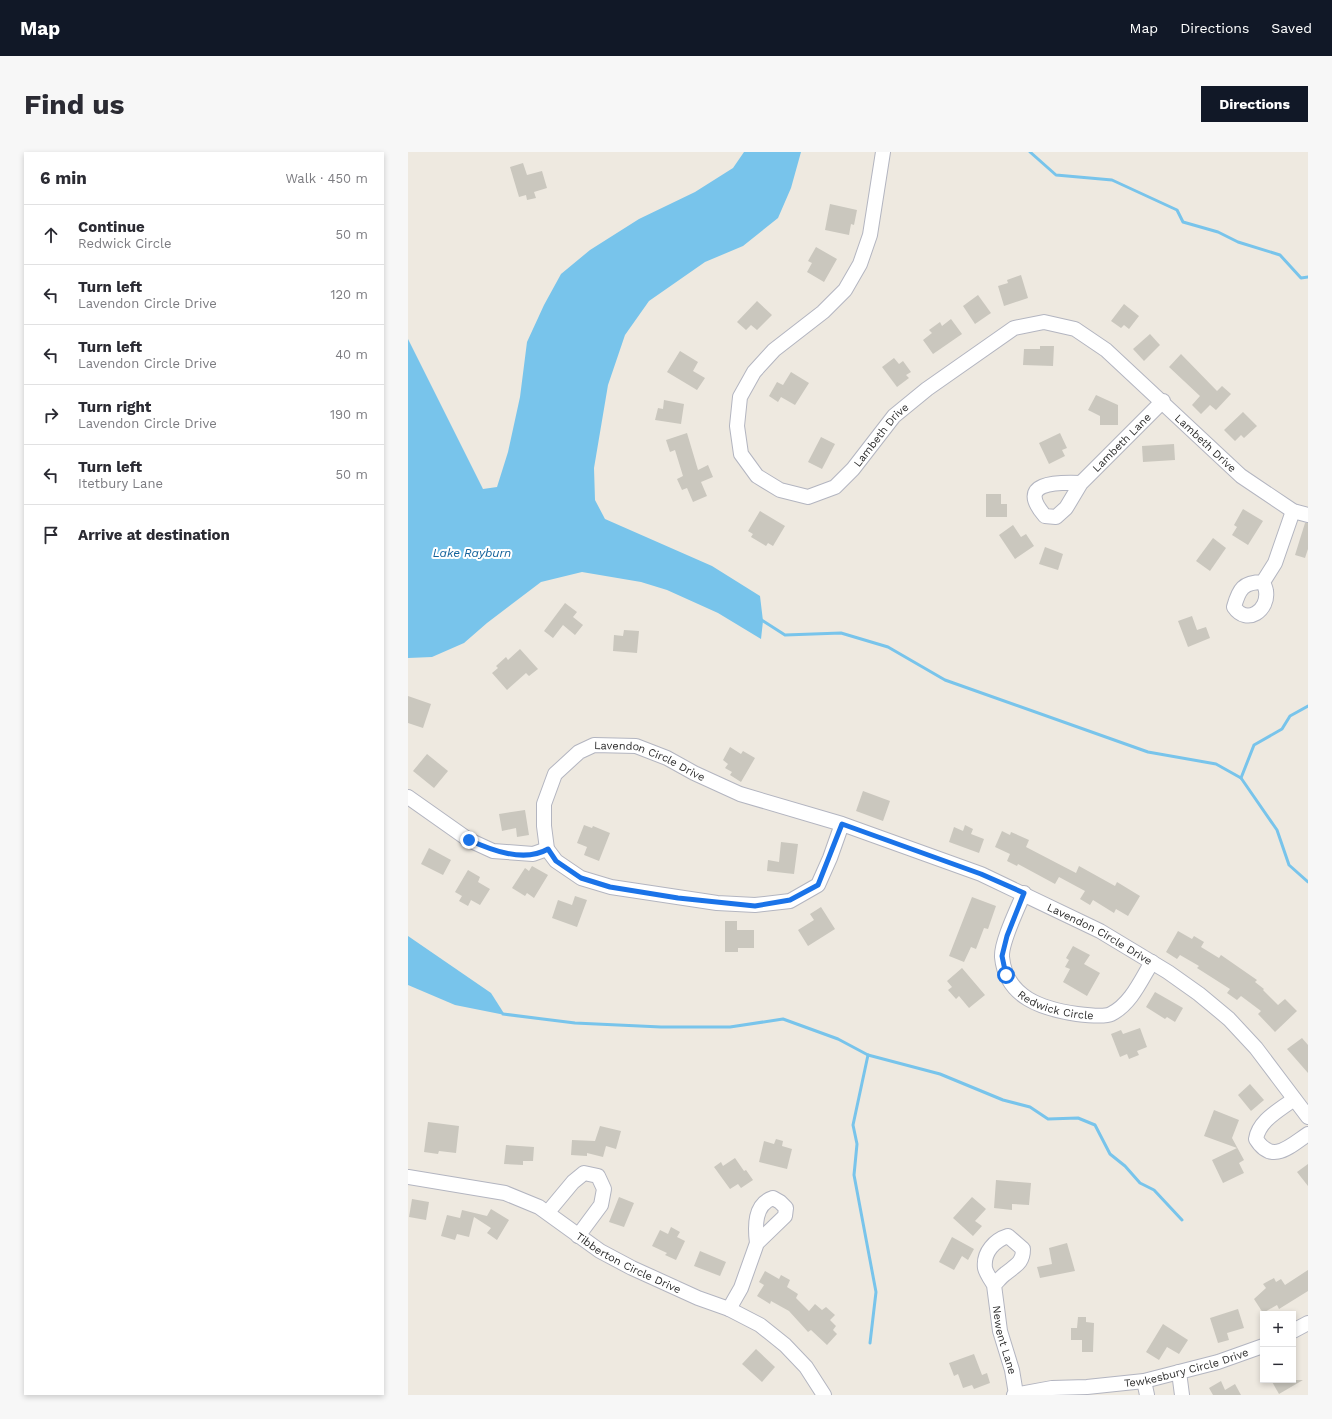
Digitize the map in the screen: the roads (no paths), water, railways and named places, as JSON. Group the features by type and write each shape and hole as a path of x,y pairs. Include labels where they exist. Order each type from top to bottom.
{"street":[{"name":"Lambeth Drive","path":"883,152 870,235 860,264 845,290 823,312 774,350 754,372 740,397 737,426 741,454 757,476 780,490 808,496 835,487 853,469 894,416 927,388 1014,328 1044,322 1075,329 1106,350 1163,401 1242,476 1293,511 1308,515"},
{"name":"Lambeth Lane","path":"1081,483 1163,401"},
{"path":"1262,582 1275,564 1293,511"},
{"name":"Lavendon Circle Drive","path":"842,824 818,885 790,900 755,906 678,898 610,887 581,878 556,861 548,849 544,826 544,804 555,774 579,752 594,745 636,746 667,758 694,773 740,794 842,824 981,874 1024,893 1094,928 1152,962 1199,994 1229,1019 1256,1048 1308,1117"},
{"path":"408,797 469,840 493,851 533,854 548,849"},
{"name":"Redwick Circle","path":"1024,893 1007,936 1002,956 1006,975 1018,992 1037,1005 1060,1012 1086,1015 1110,1015 1129,999 1152,962"},
{"path":"1294,1099 1262,1125 1258,1131 1256,1139 1261,1147 1267,1151 1282,1152 1308,1134"},
{"path":"548,1212 573,1182 584,1173 598,1176 604,1189 601,1206 578,1236"},
{"name":"Tibberton Circle Drive","path":"408,1177 505,1193 548,1212 578,1236 600,1251 632,1268 698,1298 729,1309 760,1325 785,1345 806,1367 824,1395"},
{"path":"729,1309 741,1288 757,1243"},
{"name":"Newent Lane","path":"994,1285 1000,1331 1012,1370 1015,1395"},
{"path":"1296,1329 1308,1323"},
{"name":"Tewkesbury Circle Drive","path":"1015,1395 1052,1388 1087,1387 1144,1380 1218,1362 1260,1347"},
{"path":"1179,1372 1182,1395"},
{"path":"1144,1380 1147,1395"}],"water":[{"name":"Lake Rayburn","path":"744,152 801,152 791,188 778,218 743,246 705,262 649,301 625,335 608,385 594,468 595,500 605,519 712,566 760,596 763,621 761,639 718,613 667,590 641,582 582,572 541,582 487,623 464,643 432,657 408,658 408,339 483,489 497,487 508,452 520,397 527,342 544,305 561,274 590,250 639,219 695,192 733,168"},
{"path":"408,936 491,993 505,1015 455,1005 408,985"}],"waterway":[{"path":"1030,152 1056,175 1112,180 1177,210 1183,222 1218,232 1238,242 1280,255 1301,278 1308,277"},
{"path":"760,619 785,635 841,633 888,647 945,680 1148,752 1216,764 1241,778 1277,830 1289,865 1308,882"},
{"path":"1241,778 1254,745 1282,729 1290,716 1308,706"},
{"path":"503,1014 575,1023 661,1027 730,1027 783,1019 838,1039 868,1055 940,1074 1003,1100 1030,1107 1048,1119 1078,1118 1095,1125 1110,1154 1125,1166 1140,1183 1154,1190 1182,1220"},
{"path":"868,1055 853,1125 857,1144 854,1175 876,1292 870,1343"}]}
